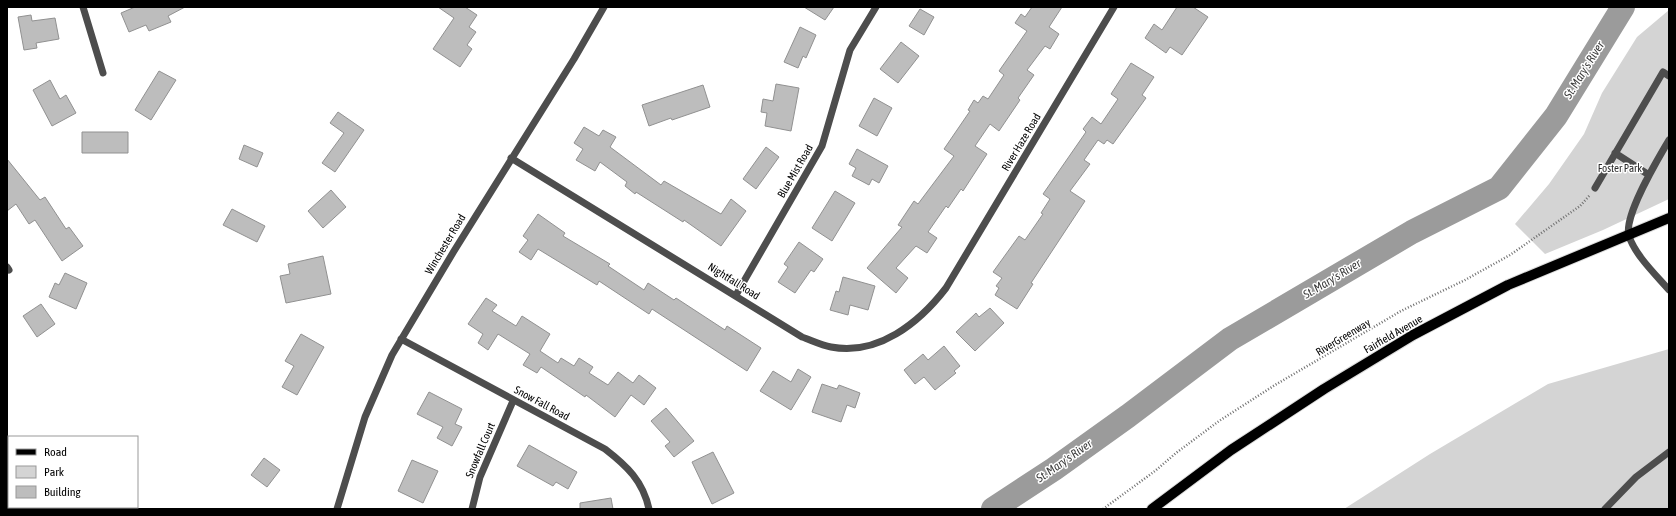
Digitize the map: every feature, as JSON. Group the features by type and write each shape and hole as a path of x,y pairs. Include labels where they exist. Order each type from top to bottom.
{"main road":[{"name":"Fairfield Avenue","path":"1152,509 1231,450 1324,389 1413,335 1508,285 1669,218"}],"street":[{"path":"83,7 103,73"},
{"name":"Winchester Road","path":"337,509 365,417 381,379 401,339 510,158 574,59 604,7"},
{"name":"Blue Mist Road","path":"736,295 822,146 850,50 876,7"},
{"name":"River Haze Road","path":"946,288 1114,7"},
{"path":"1595,188 1663,72 1669,76"},
{"path":"1669,140 1649,175 1630,219 1629,235 1637,251 1669,290"},
{"path":"1615,153 1649,175"},
{"name":"Nightfall Road","path":"510,158 802,336 831,347 858,349 885,340 916,321 935,302 946,288"},
{"name":"Snow Fall Road","path":"401,339 513,401 605,449 626,465 636,478 646,497 649,509"},
{"name":"Snowfall Court","path":"472,509 480,477 513,401"},
{"path":"1605,509 1636,477 1669,452"}],"path":[{"name":"RiverGreenway","path":"1103,509 1220,421 1275,385 1294,376 1401,312 1465,280 1510,255 1580,206 1588,199 1595,188"}],"green space":[{"name":"Foster Park","path":"1669,10 1669,199 1603,230 1545,254 1515,224 1549,184 1584,134 1602,93 1637,37"},
{"path":"1669,349 1669,509 1344,509 1430,454 1548,384"}],"building":[{"path":"135,7 185,7 168,16 171,22 149,31 146,25 129,32 121,13"},
{"path":"438,7 465,7 477,15 469,27 476,32 467,45 472,49 460,67 433,49 454,18"},
{"path":"804,7 834,7 825,20"},
{"path":"1032,7 1062,7 1049,27 1059,34 1050,49 1045,46 1027,70 1034,75 1018,98 1020,100 999,131 990,124 975,146 987,154 963,191 961,189 948,208 946,206 928,232 937,238 927,253 916,246 896,268 908,278 896,293 867,268 902,227 898,225 914,201 918,204 954,156 944,149 970,111 968,110 974,100 978,103 983,96 988,99 1004,75 999,71 1027,31 1015,23 1021,14 1025,17"},
{"path":"1177,7 1193,7 1208,17 1182,55 1170,47 1166,53 1145,38 1154,24 1162,30"},
{"path":"920,9 934,17 924,35 909,26"},
{"path":"31,15 32,21 55,18 59,39 36,43 37,48 24,50 18,17"},
{"path":"800,27 816,35 806,58 803,56 798,68 784,62"},
{"path":"901,42 919,56 898,83 880,69"},
{"path":"1131,63 1154,77 1142,95 1146,98 1113,144 1107,140 1104,144 1098,140 1084,160 1090,164 1070,191 1085,201 1031,283 1033,284 1017,309 995,295 999,288 996,286 1002,278 993,272 1019,236 1025,240 1043,214 1041,213 1050,199 1043,194 1086,132 1083,129 1092,117 1101,124 1118,99 1111,94"},
{"path":"159,71 176,80 151,120 135,110"},
{"path":"50,80 60,99 66,95 76,113 52,126 33,90"},
{"path":"776,84 799,88 791,131 765,126 767,113 761,112 763,99 773,101"},
{"path":"703,85 710,107 649,126 642,105"},
{"path":"874,98 892,108 877,136 859,126"},
{"path":"338,112 364,130 335,172 322,163 344,133 330,123"},
{"path":"584,127 599,136 603,130 616,137 610,147 661,185 664,181 721,214 731,199 746,211 721,246 684,220 683,222 636,192 635,194 625,186 627,182 600,162 595,171 576,160 583,149 574,143"},
{"path":"82,132 128,132 128,153 82,153"},
{"path":"244,145 263,153 257,167 239,159"},
{"path":"766,147 779,157 756,189 743,179"},
{"path":"857,149 888,166 879,183 872,179 869,185 852,176 856,168 849,164"},
{"path":"7,159 40,200 45,197 66,229 69,227 83,246 62,261 35,220 29,224 16,204 7,211"},
{"path":"331,190 346,207 323,228 308,211"},
{"path":"835,191 855,203 832,241 812,228"},
{"path":"232,209 265,226 257,242 223,225"},
{"path":"538,214 565,233 563,236 610,264 608,266 644,290 648,283 674,300 676,298 725,330 727,326 761,348 747,371 652,309 649,314 599,281 597,285 538,249 531,260 519,252 528,240 523,236"},
{"path":"799,242 823,259 814,272 811,270 795,293 778,282 788,267 784,264"},
{"path":"323,256 331,294 286,303 280,276 290,274 288,264"},
{"path":"65,273 87,283 76,309 49,297 55,283 59,285"},
{"path":"843,277 875,286 868,310 850,305 848,315 830,310 836,291 839,292"},
{"path":"486,298 497,305 492,311 516,326 522,316 550,334 540,351 558,363 561,358 574,366 579,358 593,367 589,373 608,385 618,372 633,383 639,375 656,388 644,405 631,395 615,417 586,395 585,397 541,367 537,373 523,365 530,354 498,334 488,350 478,343 483,334 468,324"},
{"path":"41,304 55,324 37,337 23,316"},
{"path":"990,308 1004,323 975,351 956,332 976,313 979,317"},
{"path":"301,334 324,347 297,395 282,387 294,366 285,361"},
{"path":"944,346 960,366 954,371 956,373 935,390 924,377 915,384 904,370 923,354 928,360"},
{"path":"798,369 811,377 791,410 760,391 773,371 791,382"},
{"path":"822,384 837,389 839,385 860,393 855,408 847,405 841,422 812,412"},
{"path":"429,392 462,409 455,424 462,427 452,446 437,438 443,427 417,414"},
{"path":"666,408 694,441 674,457 665,446 670,442 651,421"},
{"path":"529,445 577,472 568,489 556,482 553,486 517,466"},
{"path":"713,452 734,493 712,504 692,462"},
{"path":"264,458 280,470 267,487 251,475"},
{"path":"412,460 438,471 423,503 398,491"},
{"path":"611,498 613,509 580,509 580,503"}],"waterway":[{"name":"St. Mary's River","path":"993,509 1054,469 1128,416 1230,339 1412,232 1499,188 1556,116 1623,7"}]}
